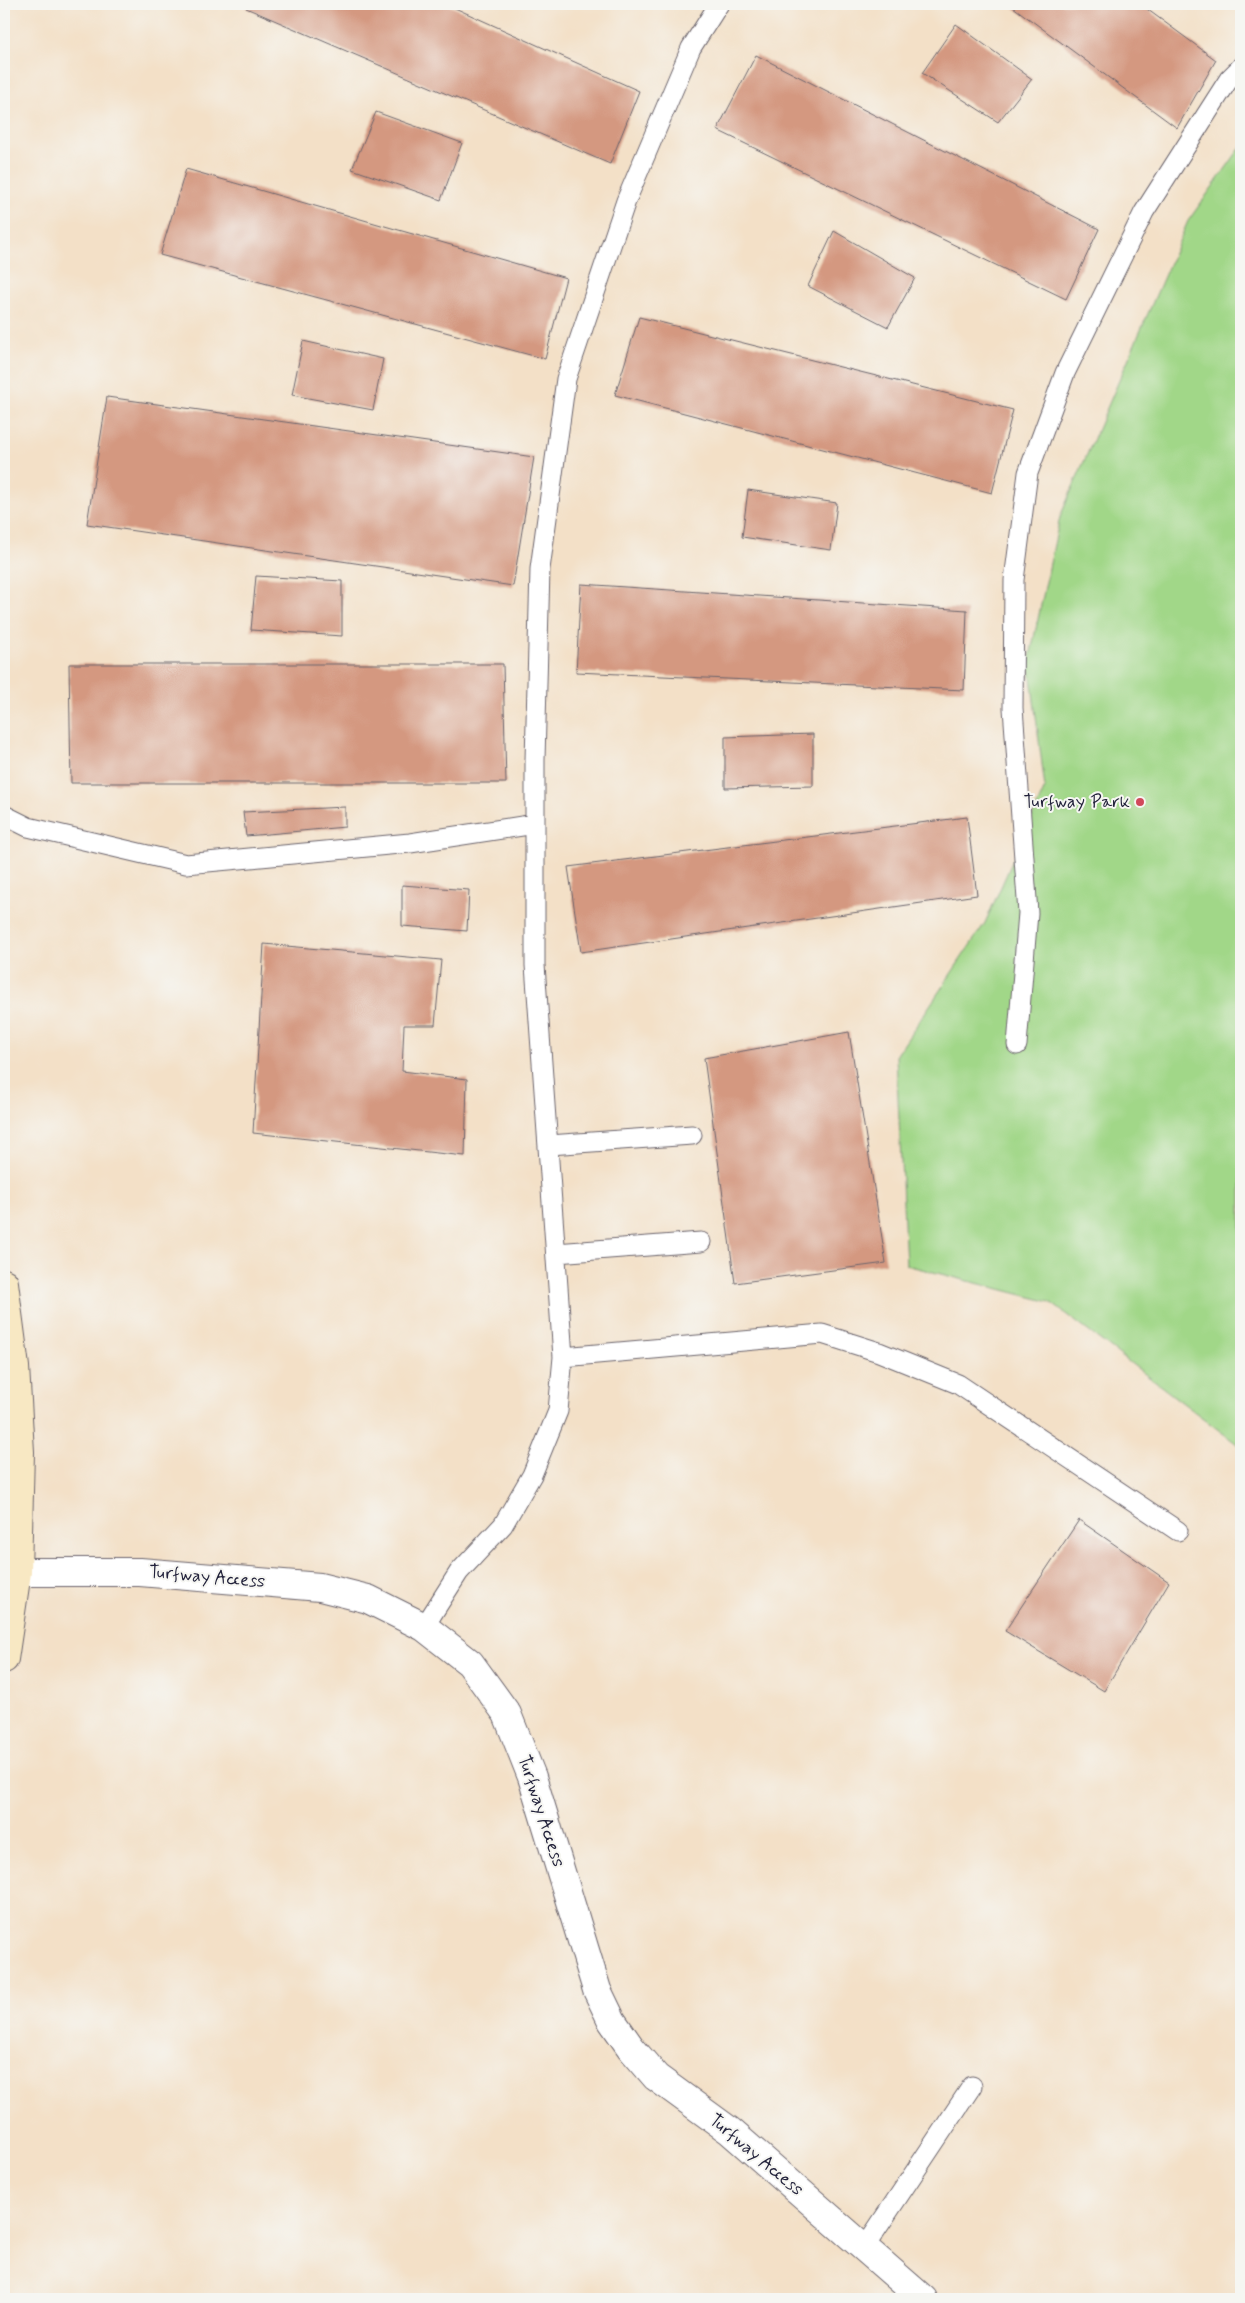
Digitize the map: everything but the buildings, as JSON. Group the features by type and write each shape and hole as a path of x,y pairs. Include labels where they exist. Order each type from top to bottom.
{"main road":[{"path":"4,1283 15,1367 12,1464 17,1572 4,1659"}],"street":[{"name":"Turfway Access","path":"17,1572 140,1572 320,1587 368,1599 424,1626 470,1663 507,1714 532,1777 597,1990 612,2022 631,2048 656,2077 730,2131 923,2299"}],"lane":[{"path":"424,1626 459,1572 503,1525 532,1476 558,1411 564,1357 535,965 535,824 540,569 566,379 626,201 690,48 719,4"},
{"path":"1017,1045 1028,913 1013,708 1014,580 1028,473 1065,373 1144,212 1229,79 1241,67"},
{"path":"4,815 28,827 186,864 410,843 535,824"},
{"path":"549,1145 692,1135"},
{"path":"556,1253 701,1242"},
{"path":"564,1357 822,1334 879,1352 958,1384 1178,1531"},
{"path":"864,2248 972,2086"}],"green space":[{"name":"Turfway Park","path":"1241,147 1241,1447 1050,1302 906,1265 896,1056 985,923 1045,788 1029,661 1060,517 1188,221"}],"place":[{"name":"Turfway Park","path":"1140,802"}]}
